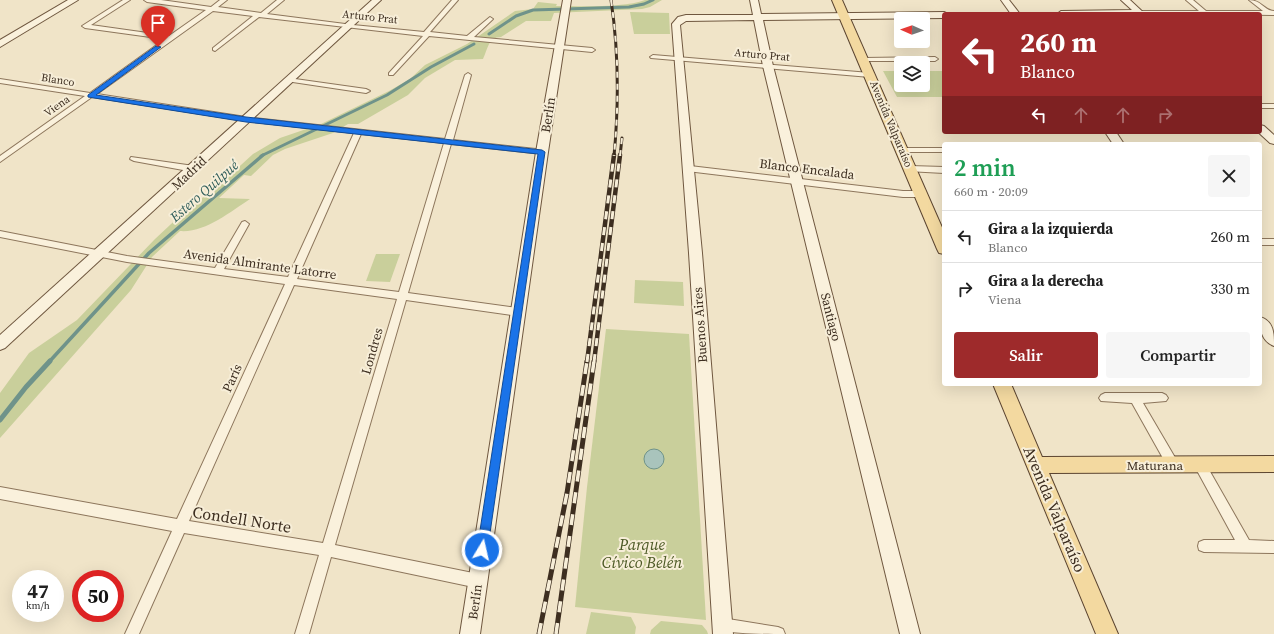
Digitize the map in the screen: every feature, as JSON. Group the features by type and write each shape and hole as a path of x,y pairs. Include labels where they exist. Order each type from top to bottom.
{"main road":[{"name":"Avenida Valparaíso","path":"837,0 942,243"},
{"name":"Avenida Valparaíso","path":"1003,386 1107,634"},
{"name":"Maturana","path":"1037,465 1274,464"}],"street":[{"path":"0,44 74,0"},
{"path":"127,0 85,26 170,38"},
{"name":"Arturo Prat","path":"148,0 348,26 592,50"},
{"name":"Viena","path":"0,160 224,0"},
{"path":"215,49 281,0"},
{"name":"Madrid","path":"0,344 194,169 288,80 377,0"},
{"path":"391,74 455,0"},
{"name":"Santiago","path":"754,0 768,66 798,181 910,634"},
{"path":"1005,0 1014,12"},
{"path":"1126,0 1138,12"},
{"path":"1189,0 1204,12"},
{"path":"1252,0 1271,13 1274,17"},
{"name":"Berlín","path":"470,634 558,47 567,1"},
{"path":"758,16 942,15"},
{"name":"Buenos Aires","path":"723,629 700,341 690,169 676,24 681,19 758,16"},
{"path":"472,38 490,19"},
{"name":"Arturo Prat","path":"653,56 870,75"},
{"path":"864,60 935,59"},
{"name":"Londres","path":"302,634 468,75"},
{"path":"288,80 366,91"},
{"name":"Blanco","path":"0,81 246,120 542,152"},
{"path":"1262,106 1274,106"},
{"path":"1262,130 1274,141"},
{"name":"París","path":"132,634 358,133"},
{"path":"902,150 942,150"},
{"path":"134,159 194,169"},
{"name":"Blanco Encalada","path":"690,169 903,194 921,194"},
{"path":"910,169 942,170"},
{"path":"217,272 245,224"},
{"name":"Avenida Almirante Latorre","path":"0,234 127,259 518,312"},
{"path":"1262,242 1274,242"},
{"path":"1262,325 1274,340"},
{"path":"1104,398 1162,398"},
{"path":"1135,398 1173,465"},
{"path":"1200,465 1246,547"},
{"name":"Condell Norte","path":"4,494 180,526 327,550 478,581"},
{"path":"1204,546 1274,547"},
{"path":"723,629 778,634"}],"green space":[{"path":"645,0 662,0 650,7 642,9 554,13 551,21 526,21 501,37 493,39 489,44 483,59 455,60 425,78 408,95 358,124 348,124 333,133 285,149 273,155 251,176 244,175 219,198 250,199 217,221 199,229 180,231 152,257 131,290 0,438 0,393 29,353 77,320 155,239 185,211 218,186 253,154 280,138 321,124 389,91 410,79 425,65 467,44 515,11 533,9 538,2 557,4 556,6 602,6 636,3"},
{"path":"630,12 669,13 670,34 634,34"},
{"path":"883,71 894,71 894,91"},
{"path":"930,71 942,71 942,97 897,97 894,92 930,92"},
{"path":"376,254 400,254 390,282 366,281"},
{"path":"635,280 683,282 684,306 634,303"},
{"name":"Parque Cívico Belén","path":"606,329 689,334 706,620 575,607 587,487"},
{"path":"591,612 631,617 636,627 635,634 586,634"},
{"path":"661,621 702,625 708,634 650,634 651,630"}],"water":[{"path":"654,449 661,452 664,459 661,466 654,469 647,466 644,459 647,452"}],"waterway":[{"name":"Estero Quilpué","path":"489,34 516,16 533,10 629,7 644,4 653,0"},
{"name":"Estero Quilpué","path":"263,155 387,95 431,67 474,44"},
{"name":"Estero Quilpué","path":"49,362 149,253 263,155"},
{"name":"Estero Quilpué","path":"0,420 26,387 50,361"}],"railway":[{"path":"611,0 617,59 617,117 614,156"},
{"path":"620,156 622,138"},
{"path":"587,362 614,155"},
{"path":"594,362 620,155"},
{"path":"539,634 567,493 587,361"},
{"path":"556,634 594,361"}],"route":[{"path":"158,47 90,96 246,120 542,152 482,550"}]}
